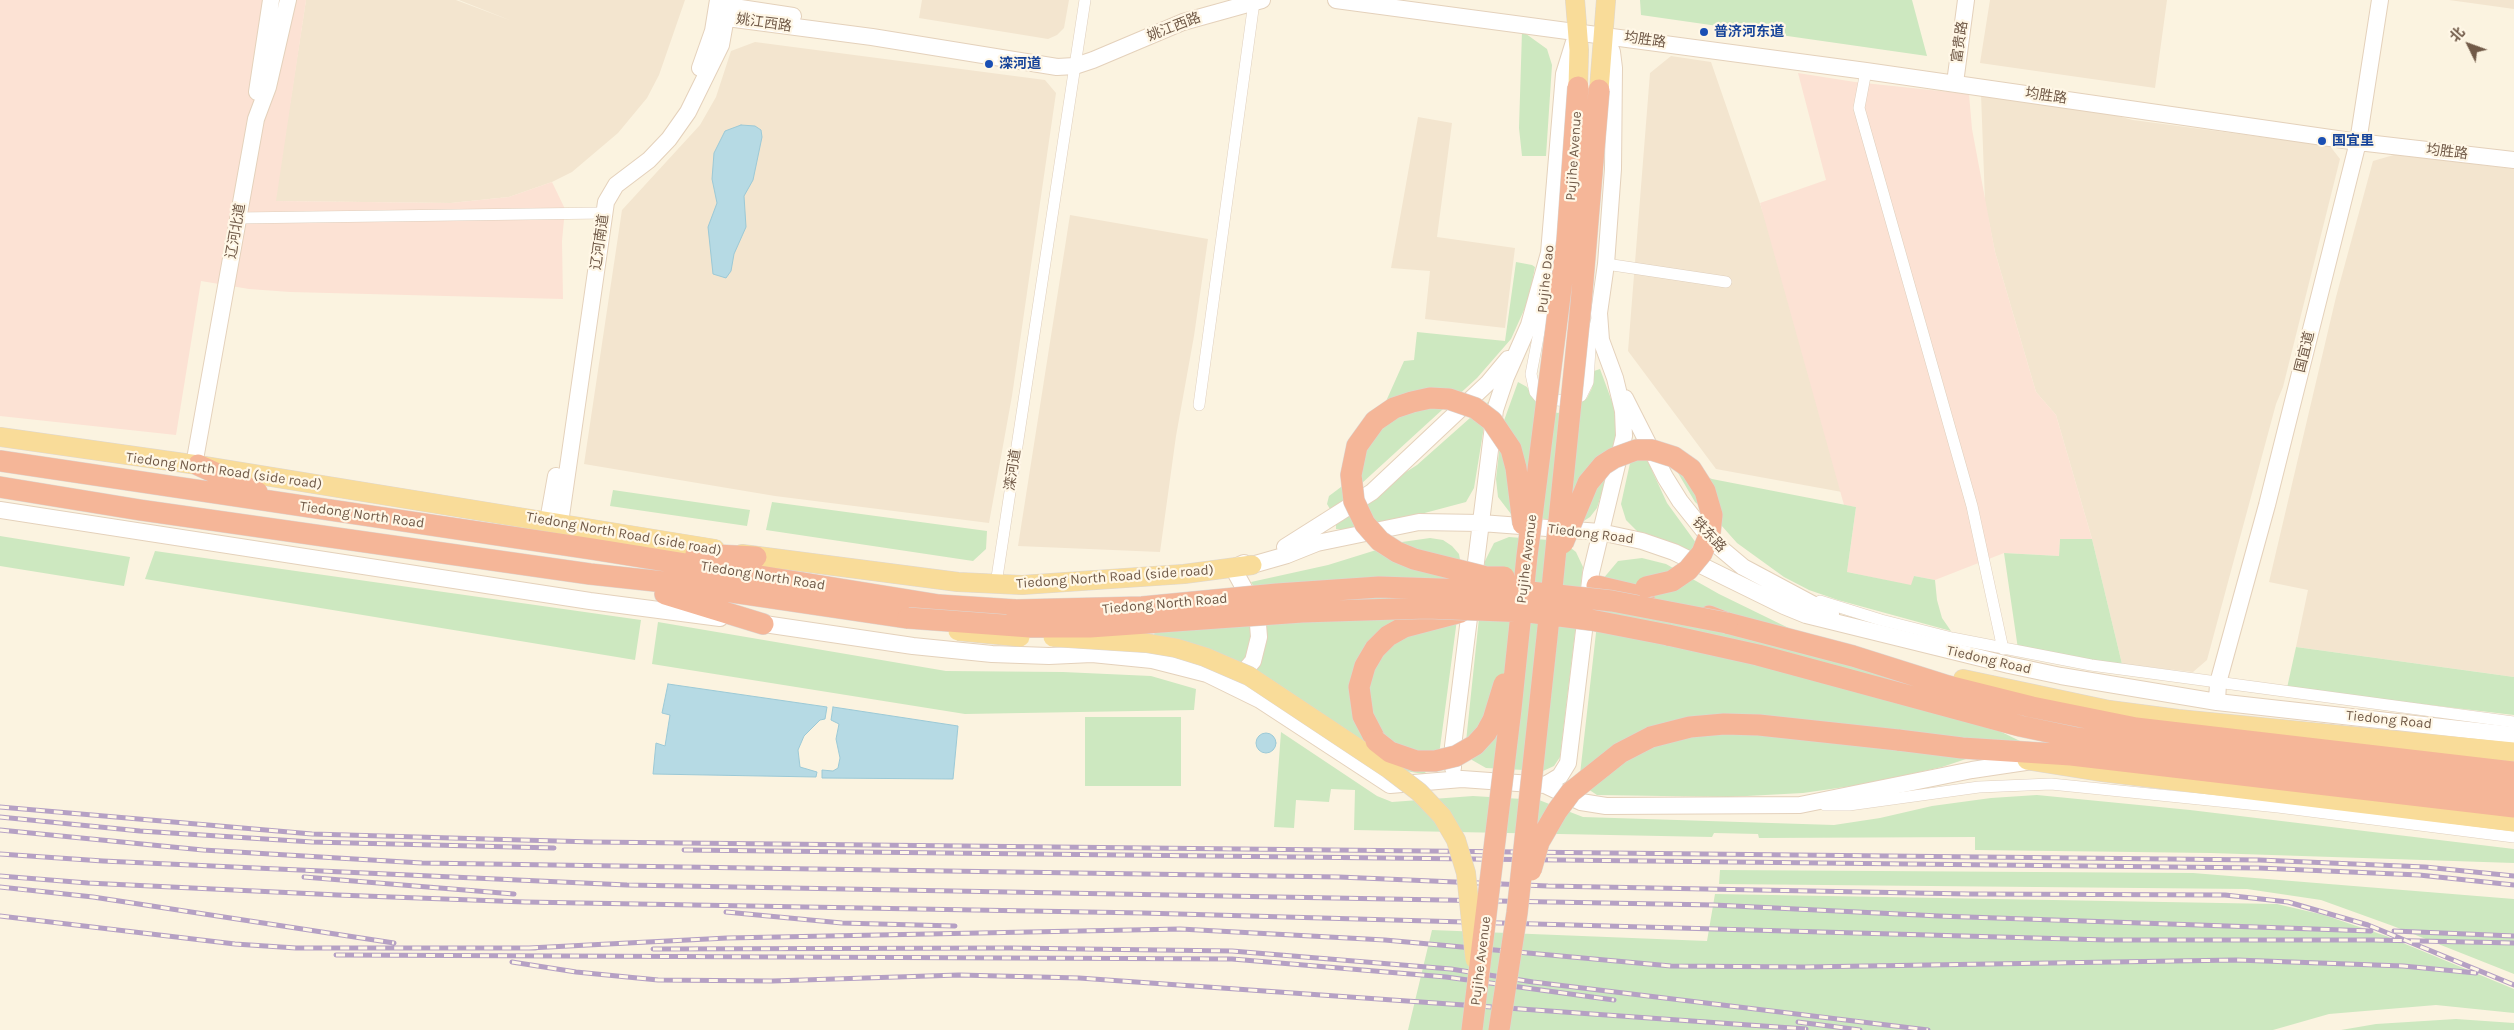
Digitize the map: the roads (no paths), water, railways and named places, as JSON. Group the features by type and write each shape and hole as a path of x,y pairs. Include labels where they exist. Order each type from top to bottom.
{"highway":[{"name":"Pujihe Avenue","path":"1472,1030 1513,694 1517,639 1567,241 1578,87"},
{"name":"Pujihe Avenue","path":"1499,1030 1517,913 1581,304 1599,90"},
{"path":"1486,577 1414,559 1397,552 1375,536 1362,520 1354,501 1351,484 1354,455 1367,430 1389,411 1422,399 1448,399 1475,408 1492,421 1507,442 1516,468 1527,556"},
{"path":"1553,567 1588,483 1603,465 1627,453 1644,449 1663,453 1684,463 1697,477 1709,499 1712,515 1710,534 1702,554 1680,576 1658,586 1597,586"},
{"name":"Tiedong North Road","path":"0,461 592,549 939,604 1016,610 1142,607 1286,593 1380,587 1529,602"},
{"path":"193,465 280,503"},
{"name":"Tiedong North Road","path":"0,486 140,510 590,574 664,582 908,618 1030,627 1090,627 1382,608 1467,610 1529,602"},
{"path":"592,549 756,557"},
{"path":"590,574 694,602 763,624"},
{"path":"1380,587 1417,579 1486,577 1561,581 1597,586 1671,603 1728,623"},
{"path":"1529,602 1612,601 1728,623 1853,656 1966,691 2032,707 2136,728 2514,772"},
{"path":"1529,602 1591,620 1722,646 2020,726 2077,738 2188,753 2514,791"},
{"path":"1467,610 1404,627 1388,636 1370,658 1359,687 1361,707 1372,734 1390,752 1416,761 1435,762 1456,756 1475,745 1486,733 1493,720 1517,639"},
{"path":"1517,913 1539,842 1557,811 1584,780 1620,753 1638,743 1674,731 1724,724 1898,740 1962,748 2071,755 2514,806"}],"main road":[{"path":"1575,0 1578,87"},
{"path":"1599,90 1606,0"},
{"name":"Tiedong North Road (side road)","path":"0,437 193,465 554,522 756,557 958,582 1062,584 1184,574 1252,565"},
{"path":"908,618 961,632 1116,639 1176,648 1205,657 1249,676 1285,699 1389,769 1419,792 1442,816 1456,840 1466,873 1478,988"},
{"path":"1853,656 2109,710 2178,719 2514,752"},
{"path":"1962,748 2103,772 2514,822"}],"street":[{"name":"辽河北道","path":"193,465 271,0"},
{"name":"辽河北道","path":"193,465 256,118 268,87 288,0"},
{"name":"滦河道","path":"996,584 1084,0"},
{"name":"姚江西路","path":"1075,62 1156,24 1222,0"},
{"path":"1336,0 1577,26"},
{"path":"1408,0 1577,26"},
{"name":"富贵路","path":"1955,78 1966,0"},
{"name":"国宜道","path":"2217,702 2218,683 2269,498 2359,137 2380,0"},
{"path":"1198,405 1258,1"},
{"name":"姚江西路","path":"724,7 872,38 1057,66 1075,62 1183,22 1258,1"},
{"name":"辽河南道","path":"554,522 600,213 598,197 607,182 651,144 672,120 702,64 724,7"},
{"name":"均胜路","path":"1577,26 1955,78 2514,160"},
{"name":"Pujihe Dao","path":"1577,26 1564,74 1549,253 1550,273 1531,374 1535,392 1540,398 1566,401 1581,396 1585,391 1590,348 1599,313"},
{"path":"1545,785 1560,776 1568,763 1591,573 1624,436 1622,411 1615,378 1602,340 1599,313 1606,264 1614,169 1614,68 1612,52 1605,30"},
{"name":"均胜路","path":"1605,30 1866,71 1955,78"},
{"path":"1866,71 1859,108 1972,506 2003,649"},
{"name":"均胜路","path":"2359,137 2514,150"},
{"path":"238,218 600,213"},
{"path":"1462,779 1454,772 1452,759 1495,410 1535,307 1549,253"},
{"path":"1606,264 1726,282"},
{"path":"1218,679 1242,676 1253,661 1258,637 1257,612 1233,568 1283,548 1372,492 1488,383 1522,339"},
{"name":"铁东路","path":"1615,378 1664,477 1696,522 1726,554 1768,582 1864,629"},
{"path":"0,510 590,601 913,646 992,654 1049,656 1092,654 1152,660 1207,674 1260,700 1390,785 1462,779 1545,785 1581,802 1606,806 1849,805 1979,787 2058,784 2278,807 2514,837"},
{"path":"1252,565 1317,543 1419,522 1481,523"},
{"name":"Tiedong Road","path":"1481,523 1600,532 1642,541 1674,552 1806,615 2061,676 2217,702 2514,735"},
{"name":"Tiedong Road","path":"1768,582 1842,609 2003,649 2140,673 2514,722"},
{"path":"1800,805 1928,778 2071,755"}],"water":[{"path":"741,125 755,126 761,130 762,137 753,180 744,196 746,227 734,254 731,271 726,278 713,274 708,227 717,203 712,179 714,153 725,131"},
{"path":"668,684 827,707 825,719 820,720 804,736 798,750 800,767 817,772 816,777 653,774 656,743 665,746 670,715 662,713"},
{"path":"833,707 958,726 953,779 822,778 822,770 833,771 838,768 840,758 836,739 839,724 831,720"},
{"path":"1262,733 1270,733 1276,739 1276,747 1270,753 1262,753 1256,747 1256,739"}],"railway":[{"path":"0,807 312,834 592,842 2259,860 2425,867 2514,876"},
{"path":"0,817 140,831 312,842 554,848"},
{"path":"0,830 203,850 422,863 1339,877 1548,886 1968,894 2225,895 2288,902 2368,925 2514,985"},
{"path":"684,850 2259,868 2419,875 2514,885"},
{"path":"0,854 103,861 627,885 1714,905 1939,916 2371,931"},
{"path":"0,876 88,883 525,902 1143,913 2107,940 2373,940 2514,943"},
{"path":"304,877 514,894"},
{"path":"0,887 93,897 394,943"},
{"path":"726,912 842,923 955,926"},
{"path":"0,916 235,944 296,948 536,948"},
{"path":"529,948 727,938 1180,929 1385,940 1671,966 1805,967 2236,960 2403,966 2476,973"},
{"path":"2394,931 2514,936"},
{"path":"653,949 1010,948 1232,951 1451,969 1533,982 1928,1030"},
{"path":"336,955 1232,959 1446,977 1614,1000"},
{"path":"512,962 576,972 658,980 772,981 959,975 1079,978 1806,1029"},
{"path":"1798,1022 1860,1030"}],"place":[{"name":"普济河东道","path":"1704,32"},
{"name":"滦河道","path":"989,64"},
{"name":"国宜里","path":"2322,141"}]}
